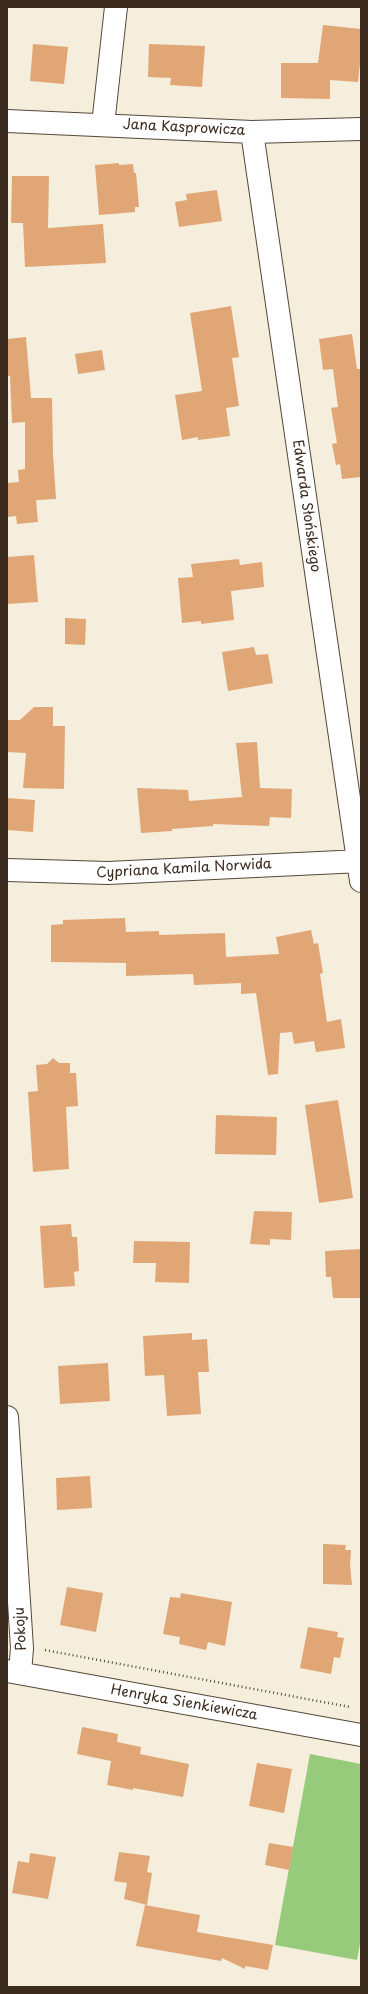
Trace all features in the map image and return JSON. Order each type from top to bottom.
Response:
[{"type":"street","points":[[103,125],[116,7]]},
{"type":"street","name":"Jana Kasprowicza","points":[[7,121],[252,132],[361,129]]},
{"type":"street","name":"Edwarda Słońskiego","points":[[252,132],[360,867]]},
{"type":"street","name":"Cypriana Kamila Norwida","points":[[7,870],[108,873],[360,867]]},
{"type":"street","name":"Pokoju","points":[[7,1417],[22,1648],[13,1672]]},
{"type":"street","name":"Henryka Sienkiewicza","points":[[13,1672],[361,1735]]},
{"type":"path","points":[[41,1650],[52,1650],[353,1708]]},
{"type":"green space","points":[[310,1754],[361,1764],[361,1938],[357,1960],[275,1945]]},
{"type":"building","points":[[323,25],[361,29],[361,54],[358,82],[330,80],[330,99],[281,98],[281,63],[318,63]]},
{"type":"building","points":[[33,44],[68,47],[64,84],[30,81]]},
{"type":"building","points":[[149,44],[205,46],[202,87],[170,85],[171,78],[148,77]]},
{"type":"building","points":[[119,163],[119,165],[133,164],[134,173],[136,173],[139,207],[135,207],[135,212],[99,215],[95,165]]},
{"type":"building","points":[[12,176],[49,176],[48,228],[103,224],[106,263],[25,267],[23,223],[11,223]]},
{"type":"building","points":[[217,190],[222,221],[179,227],[175,202],[187,200],[186,194]]},
{"type":"building","points":[[231,306],[239,357],[232,358],[239,406],[226,408],[230,436],[198,440],[198,437],[182,440],[175,395],[202,391],[190,313]]},
{"type":"building","points":[[352,334],[357,369],[361,369],[361,477],[342,479],[340,464],[336,465],[332,444],[337,443],[331,408],[338,407],[333,369],[323,370],[319,339]]},
{"type":"building","points":[[26,337],[31,398],[52,398],[56,499],[36,500],[38,522],[17,524],[16,516],[7,517],[7,483],[19,482],[18,470],[25,469],[25,422],[12,423],[10,376],[7,376],[7,339]]},
{"type":"building","points":[[102,350],[105,370],[78,374],[75,354]]},
{"type":"building","points":[[34,555],[38,602],[7,604],[7,557]]},
{"type":"building","points":[[239,559],[240,565],[262,562],[264,587],[231,591],[234,620],[201,624],[201,621],[182,623],[178,578],[193,577],[191,564]]},
{"type":"building","points":[[65,618],[86,619],[85,645],[65,644]]},
{"type":"building","points":[[254,647],[256,655],[268,654],[273,683],[228,691],[222,652]]},
{"type":"building","points":[[34,707],[53,707],[53,726],[65,726],[64,789],[23,788],[26,753],[7,752],[7,720],[20,720]]},
{"type":"building","points":[[257,742],[260,788],[292,789],[291,818],[270,817],[269,826],[213,824],[213,826],[141,833],[137,788],[188,790],[189,801],[242,797],[236,743]]},
{"type":"building","points":[[7,798],[35,800],[33,832],[7,830]]},
{"type":"building","points":[[125,918],[126,932],[159,931],[159,935],[225,933],[226,957],[279,954],[276,937],[311,930],[314,944],[318,943],[323,973],[320,974],[327,1022],[341,1019],[345,1048],[316,1052],[314,1041],[294,1044],[292,1032],[280,1033],[278,1074],[268,1075],[256,993],[241,994],[241,983],[194,985],[193,974],[126,976],[126,963],[51,962],[51,925],[63,924],[63,920]]},
{"type":"building","points":[[53,1058],[59,1063],[70,1063],[70,1073],[76,1073],[78,1106],[66,1107],[69,1169],[33,1172],[28,1092],[38,1091],[36,1065],[47,1064]]},
{"type":"building","points":[[338,1100],[353,1198],[319,1203],[305,1105]]},
{"type":"building","points":[[216,1115],[277,1117],[276,1155],[215,1154]]},
{"type":"building","points":[[254,1211],[292,1212],[291,1240],[270,1239],[270,1245],[250,1244]]},
{"type":"building","points":[[71,1224],[72,1237],[77,1237],[79,1271],[74,1272],[75,1286],[44,1288],[40,1226]]},
{"type":"building","points":[[134,1241],[190,1242],[189,1283],[155,1282],[156,1263],[133,1263]]},
{"type":"building","points":[[361,1249],[361,1298],[333,1298],[331,1277],[326,1277],[325,1251]]},
{"type":"building","points":[[192,1333],[192,1340],[207,1339],[209,1372],[198,1372],[201,1414],[167,1416],[164,1375],[145,1376],[143,1336]]},
{"type":"building","points":[[108,1363],[110,1401],[60,1404],[58,1366]]},
{"type":"building","points":[[90,1476],[92,1508],[57,1510],[56,1478]]},
{"type":"building","points":[[323,1544],[346,1545],[345,1550],[351,1550],[350,1565],[352,1585],[323,1584]]},
{"type":"building","points":[[67,1587],[103,1593],[96,1632],[60,1625]]},
{"type":"building","points":[[181,1593],[232,1602],[225,1646],[208,1642],[206,1650],[179,1644],[180,1637],[163,1634],[170,1597],[180,1598]]},
{"type":"building","points":[[308,1627],[338,1632],[337,1637],[344,1638],[340,1658],[334,1657],[331,1674],[300,1668]]},
{"type":"building","points":[[82,1727],[118,1734],[117,1742],[141,1747],[140,1754],[189,1764],[183,1797],[107,1785],[111,1761],[77,1754]]},
{"type":"building","points":[[257,1763],[292,1769],[284,1813],[249,1806]]},
{"type":"building","points":[[269,1843],[293,1847],[289,1870],[265,1865]]},
{"type":"building","points":[[119,1852],[150,1856],[147,1872],[152,1873],[147,1905],[124,1899],[127,1883],[114,1881]]},
{"type":"building","points":[[30,1853],[56,1857],[48,1899],[12,1893],[18,1861],[29,1863]]},
{"type":"building","points":[[145,1905],[200,1915],[197,1932],[273,1945],[268,1970],[245,1966],[245,1969],[222,1958],[221,1961],[136,1946]]}]
